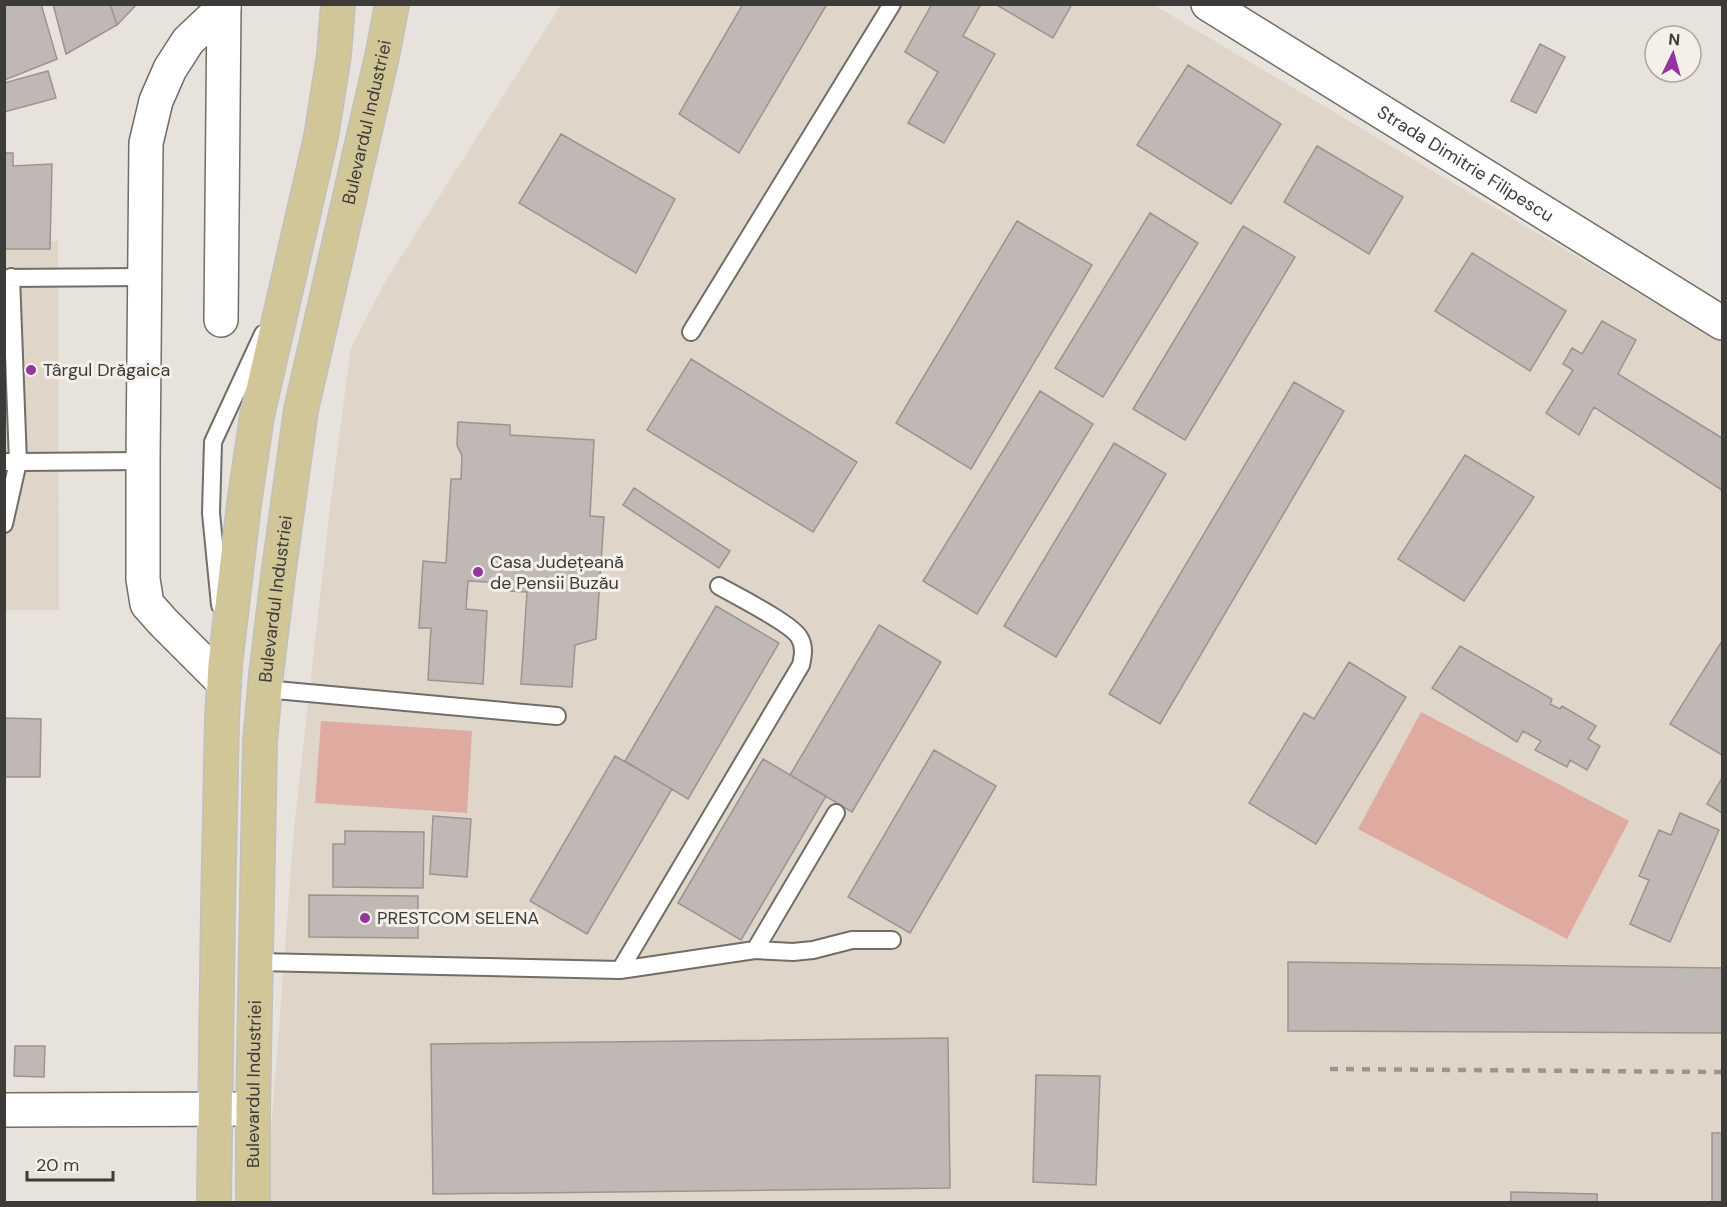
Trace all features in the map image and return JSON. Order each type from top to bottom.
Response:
[{"type":"main road","points":[[214,1203],[218,909],[225,674],[244,504],[257,416],[321,137],[334,55],[338,4]]},
{"type":"main road","name":"Bulevardul Industriei","points":[[253,1203],[260,742],[278,576],[301,410],[392,4]]},
{"type":"street","name":"Strada Dimitrie Filipescu","points":[[1208,4],[1722,323]]},
{"type":"street","points":[[224,6],[188,41],[170,69],[156,101],[146,143],[143,579],[147,604],[162,622],[225,674]]},
{"type":"street","points":[[221,320],[224,6]]},
{"type":"street","points":[[4,1110],[253,1109]]},
{"type":"lane","points":[[691,332],[892,4]]},
{"type":"lane","points":[[4,524],[11,462],[8,278],[145,277]]},
{"type":"lane","points":[[11,462],[143,461]]},
{"type":"lane","points":[[620,970],[801,665],[804,652],[799,637],[788,626],[719,586]]},
{"type":"lane","points":[[265,689],[557,716]]},
{"type":"lane","points":[[755,950],[836,813]]},
{"type":"lane","points":[[257,962],[620,970],[755,950],[803,951],[852,940],[892,940]]},
{"type":"shaded area","points":[[561,5],[1154,5],[1722,343],[1722,1202],[267,1202],[294,829],[331,499],[351,348],[385,282]]},
{"type":"shaded area","name":"Târgul Drăgaica","points":[[50,241],[58,241],[59,610],[5,610],[5,249],[50,249]]},
{"type":"shaded area","points":[[1421,712],[1629,821],[1567,939],[1358,829]]},
{"type":"shaded area","points":[[321,721],[472,731],[467,813],[315,803]]},
{"type":"building","points":[[4,4],[41,4],[57,59],[5,80]]},
{"type":"building","points":[[53,4],[110,4],[117,25],[66,54]]},
{"type":"building","points":[[110,4],[137,4],[117,25]]},
{"type":"building","points":[[743,4],[827,4],[739,153],[679,114]]},
{"type":"building","points":[[932,4],[981,4],[963,36],[995,54],[944,143],[908,123],[938,72],[905,52]]},
{"type":"building","points":[[995,4],[1072,4],[1053,38]]},
{"type":"building","points":[[1540,44],[1565,57],[1536,113],[1511,101]]},
{"type":"building","points":[[1188,65],[1281,124],[1231,204],[1137,145]]},
{"type":"building","points":[[48,71],[56,98],[4,112],[4,83]]},
{"type":"building","points":[[561,134],[675,199],[636,273],[519,203]]},
{"type":"building","points":[[1317,146],[1403,197],[1369,254],[1284,202]]},
{"type":"building","points":[[4,153],[13,153],[13,166],[52,164],[50,249],[4,249]]},
{"type":"building","points":[[1150,213],[1198,243],[1103,397],[1055,368]]},
{"type":"building","points":[[1017,221],[1092,265],[971,469],[896,423]]},
{"type":"building","points":[[1243,226],[1295,257],[1185,440],[1133,409]]},
{"type":"building","points":[[1472,253],[1566,311],[1530,371],[1435,311]]},
{"type":"building","points":[[1602,321],[1636,340],[1618,374],[1722,438],[1722,490],[1594,407],[1579,435],[1546,413],[1573,370],[1563,364],[1572,348],[1582,354]]},
{"type":"building","points":[[691,359],[857,462],[813,532],[647,430]]},
{"type":"building","points":[[1294,382],[1344,411],[1160,724],[1109,694]]},
{"type":"building","points":[[1040,391],[1093,424],[977,614],[923,581]]},
{"type":"building","points":[[458,422],[510,425],[510,435],[594,440],[590,516],[604,517],[596,639],[575,645],[572,687],[521,684],[527,592],[509,591],[508,583],[468,581],[466,609],[487,611],[483,684],[428,680],[431,628],[419,628],[423,561],[446,563],[451,479],[461,479],[462,456],[457,445]]},
{"type":"building","points":[[1114,443],[1166,474],[1056,657],[1004,626]]},
{"type":"building","points":[[1465,455],[1534,497],[1464,601],[1398,559]]},
{"type":"building","points":[[634,488],[730,551],[719,568],[623,505]]},
{"type":"building","points":[[716,606],[779,643],[688,799],[625,761]]},
{"type":"building","points":[[879,625],[941,662],[852,812],[790,775]]},
{"type":"building","points":[[1722,641],[1722,755],[1670,724]]},
{"type":"building","points":[[1460,646],[1552,699],[1550,704],[1560,709],[1562,706],[1596,726],[1588,739],[1600,746],[1587,770],[1570,760],[1567,767],[1535,750],[1541,741],[1523,731],[1517,742],[1432,688]]},
{"type":"building","points":[[1349,662],[1406,697],[1316,844],[1249,803],[1304,713],[1314,719]]},
{"type":"building","points":[[4,718],[41,719],[40,777],[4,777]]},
{"type":"building","points":[[934,750],[996,786],[910,933],[848,897]]},
{"type":"building","points":[[615,756],[672,789],[587,934],[530,901]]},
{"type":"building","points":[[763,759],[826,796],[741,940],[678,903]]},
{"type":"building","points":[[1722,778],[1722,813],[1707,804]]},
{"type":"building","points":[[1680,813],[1719,830],[1670,942],[1630,924],[1649,880],[1639,876],[1659,830],[1671,835]]},
{"type":"building","points":[[433,816],[471,819],[467,877],[430,874]]},
{"type":"building","points":[[345,831],[424,832],[423,888],[333,887],[333,844],[345,844]]},
{"type":"building","points":[[309,895],[418,896],[418,938],[309,937]]},
{"type":"building","points":[[1288,962],[1722,968],[1722,1033],[1288,1031]]},
{"type":"building","points":[[948,1038],[950,1188],[433,1194],[431,1044]]},
{"type":"building","points":[[15,1046],[45,1046],[44,1077],[14,1076]]},
{"type":"building","points":[[1036,1075],[1100,1076],[1096,1185],[1033,1182]]},
{"type":"building","points":[[1712,1133],[1722,1133],[1722,1202],[1712,1202]]},
{"type":"building","points":[[1511,1192],[1597,1194],[1597,1202],[1511,1202]]},
{"type":"railway","points":[[1330,1069],[1722,1072]]},
{"type":"place","name":"Târgul Drăgaica","points":[[31,370]]},
{"type":"place","name":"Casa Județeană de Pensii Buzău","points":[[478,572]]},
{"type":"place","name":"PRESTCOM SELENA","points":[[365,918]]}]
